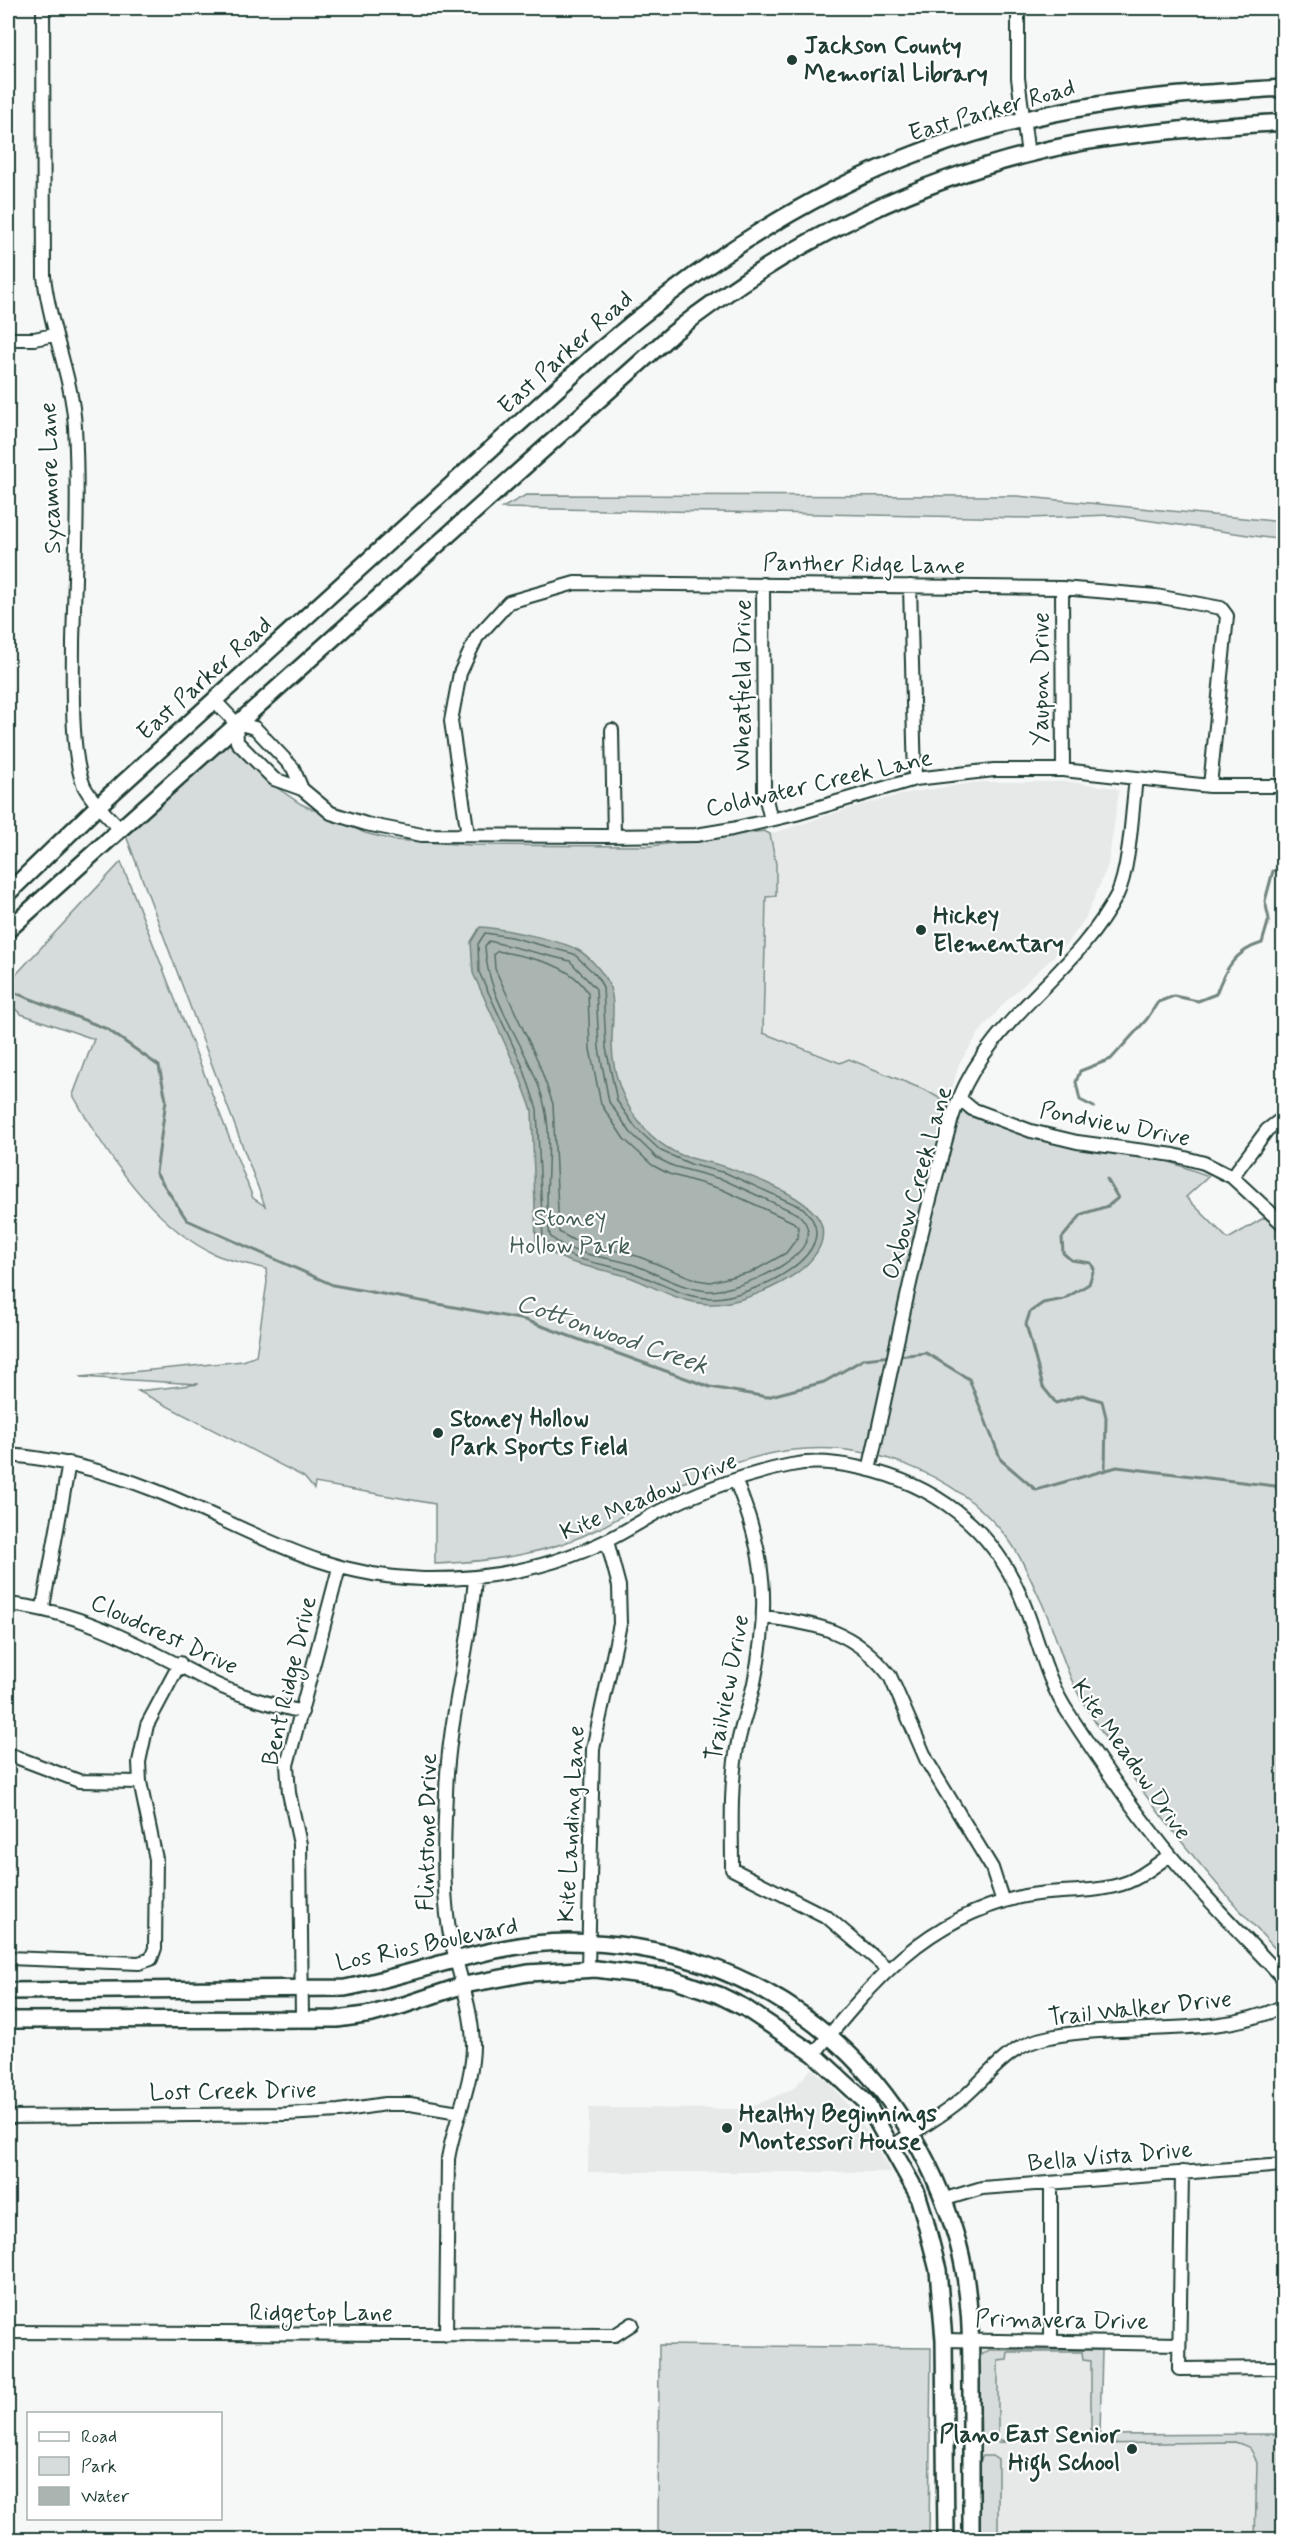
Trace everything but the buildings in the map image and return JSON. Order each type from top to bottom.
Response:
[{"type":"main road","name":"East Parker Road","points":[[8,894],[99,805],[626,327],[735,245],[817,198],[864,175],[942,144],[1022,121],[1123,102],[1284,88]]},
{"type":"main road","points":[[8,930],[672,334],[781,257],[823,234],[910,194],[1028,155],[1144,134],[1284,122]]},
{"type":"main road","name":"Los Rios Boulevard","points":[[8,1992],[345,1988],[378,1982],[525,1945],[587,1943],[649,1950],[690,1959],[735,1976],[792,2006],[831,2034],[879,2084],[911,2134],[942,2199],[958,2244],[971,2340],[971,2540]]},
{"type":"main road","name":"Los Rios Boulevard","points":[[8,2020],[337,2019],[372,2014],[464,1984],[528,1972],[588,1969],[673,1979],[718,1995],[745,2008],[814,2054],[866,2102],[916,2193],[938,2270],[944,2340],[946,2540]]},
{"type":"street","name":"Sycamore Lane","points":[[43,8],[42,256],[47,302],[72,400],[75,427],[77,512],[73,688],[76,741],[83,783],[119,828]]},
{"type":"street","points":[[1018,8],[1018,78],[1028,155]]},
{"type":"street","points":[[8,339],[34,339],[54,334]]},
{"type":"street","name":"Panther Ridge Lane","points":[[468,835],[451,721],[460,673],[477,637],[509,603],[575,583],[1062,588],[1156,596],[1221,608],[1227,616],[1210,786]]},
{"type":"street","name":"Wheatfield Drive","points":[[763,584],[764,791],[771,820]]},
{"type":"street","points":[[910,586],[915,779]]},
{"type":"street","name":"Yaupon Drive","points":[[1062,588],[1063,770]]},
{"type":"street","name":"Coldwater Creek Lane","points":[[214,700],[236,723],[255,728],[293,768],[302,789]]},
{"type":"street","name":"Coldwater Creek Lane","points":[[236,723],[237,742],[273,779],[302,789],[331,813],[366,824],[422,835],[696,835],[771,820],[915,779],[994,770],[1063,770],[1210,786],[1284,786]]},
{"type":"street","points":[[612,730],[614,836]]},
{"type":"street","name":"Oxbow Creek Lane","points":[[869,1470],[922,1227],[959,1098],[986,1052],[1022,1010],[1084,946],[1118,893],[1127,850],[1136,778]]},
{"type":"street","name":"Pondview Drive","points":[[959,1098],[972,1109],[1031,1131],[1077,1142],[1174,1155],[1204,1163],[1232,1177],[1284,1225]]},
{"type":"street","points":[[1232,1177],[1267,1130],[1284,1117]]},
{"type":"street","name":"Kite Meadow Drive","points":[[8,1455],[69,1463],[154,1490],[265,1542],[339,1568],[419,1579],[475,1578],[540,1565],[607,1541],[669,1507],[762,1472],[800,1463],[837,1463],[894,1476],[932,1494],[965,1517],[989,1542],[1021,1597],[1052,1682],[1066,1711],[1170,1855],[1284,1979]]},
{"type":"street","points":[[43,1607],[69,1463]]},
{"type":"street","name":"Trailview Drive","points":[[736,1482],[759,1551],[764,1617],[753,1687],[736,1755],[732,1782],[732,1869],[827,1917],[888,1969]]},
{"type":"street","name":"Kite Landing Lane","points":[[588,1969],[593,1749],[620,1624],[620,1586],[607,1541]]},
{"type":"street","name":"Bent Ridge Drive","points":[[302,2018],[300,1844],[289,1793],[287,1765],[339,1568]]},
{"type":"street","name":"Flintstone Drive","points":[[446,2335],[448,2159],[459,2112],[470,2080],[473,2047],[471,2017],[464,1984],[455,1961],[446,1905],[446,1793],[453,1711],[472,1616],[475,1578]]},
{"type":"street","name":"Cloudcrest Drive","points":[[8,1604],[43,1607],[103,1628],[180,1663],[212,1682],[257,1700],[302,1712]]},
{"type":"street","points":[[764,1617],[813,1623],[842,1634],[882,1665],[890,1676],[927,1761],[992,1868],[1003,1902]]},
{"type":"street","points":[[8,1958],[139,1963],[151,1959],[155,1948],[156,1860],[140,1782],[140,1762],[147,1725],[180,1663]]},
{"type":"street","points":[[8,1754],[79,1781],[140,1782]]},
{"type":"street","points":[[814,2054],[888,1969],[903,1955],[941,1929],[977,1910],[1003,1902],[1047,1892],[1115,1886],[1139,1876],[1170,1855]]},
{"type":"street","name":"Trail Walker Drive","points":[[891,2147],[962,2099],[1005,2055],[1033,2042],[1074,2034],[1253,2019],[1284,2006]]},
{"type":"street","name":"Lost Creek Drive","points":[[8,2117],[286,2114],[385,2104],[411,2104],[459,2112]]},
{"type":"street","name":"Bella Vista Drive","points":[[942,2199],[982,2188],[1284,2165]]},
{"type":"street","points":[[1182,2172],[1179,2369],[1284,2368]]},
{"type":"street","points":[[1051,2183],[1051,2342]]},
{"type":"street","name":"Ridgetop Lane","points":[[8,2332],[615,2335],[632,2324]]},
{"type":"street","name":"Primavera Drive","points":[[944,2340],[1179,2344]]},
{"type":"shaded area","name":"Hickey Elementary","points":[[980,782],[1071,782],[1116,788],[1119,791],[1108,865],[1086,917],[1068,943],[1006,1001],[979,1033],[959,1064],[948,1102],[849,1059],[840,1063],[763,1033],[766,896],[776,896],[776,864],[770,834],[854,807],[912,792]]},
{"type":"shaded area","name":"Healthy Beginnings Montessori House","points":[[811,2069],[828,2081],[859,2118],[891,2172],[588,2172],[589,2108],[747,2109],[794,2088]]},
{"type":"shaded area","name":"Plano East Senior High School","points":[[981,2349],[1102,2350],[1100,2435],[1283,2434],[1283,2539],[980,2540]]},
{"type":"green space","points":[[526,495],[1017,496],[1283,522],[1283,540],[1111,515],[1029,518],[502,508]]},
{"type":"green space","name":"Stoney Hollow Park","points":[[227,741],[273,785],[301,804],[365,833],[393,840],[471,845],[650,846],[764,831],[770,834],[776,864],[776,896],[766,897],[763,1033],[840,1063],[849,1059],[927,1091],[970,1116],[1021,1135],[1067,1146],[1164,1160],[1209,1176],[1186,1197],[1228,1239],[1267,1216],[1283,1233],[1283,1957],[1202,1867],[1152,1804],[1105,1738],[1077,1691],[1046,1612],[1024,1566],[1005,1535],[985,1513],[962,1494],[936,1478],[881,1457],[852,1451],[822,1449],[777,1452],[742,1461],[689,1480],[659,1494],[600,1528],[560,1545],[519,1555],[435,1564],[435,1504],[315,1483],[314,1489],[304,1477],[138,1391],[199,1384],[80,1377],[243,1361],[256,1356],[267,1282],[266,1269],[214,1254],[171,1225],[151,1206],[115,1163],[73,1095],[94,1039],[21,1014],[8,1003],[8,983],[121,862],[253,1198],[265,1206],[125,833]]},
{"type":"green space","points":[[659,2345],[931,2348],[929,2539],[658,2539]]},
{"type":"green space","points":[[989,2350],[1102,2350],[1100,2435],[1283,2434],[1283,2539],[1255,2539],[1257,2463],[1248,2447],[1235,2442],[1091,2444],[1091,2361],[1083,2360],[1082,2352],[1008,2352],[1007,2360],[998,2361],[998,2439],[1007,2442],[981,2443],[979,2357]]},
{"type":"green space","points":[[983,2456],[992,2456],[998,2460],[998,2539],[979,2539],[979,2463]]},
{"type":"water","points":[[480,927],[558,942],[578,950],[591,960],[611,990],[614,1063],[623,1096],[631,1111],[652,1136],[666,1147],[681,1155],[723,1166],[754,1178],[783,1191],[809,1207],[822,1227],[821,1243],[813,1258],[781,1283],[762,1292],[742,1299],[709,1304],[679,1298],[632,1278],[570,1261],[547,1250],[536,1241],[532,1110],[517,1070],[473,973],[471,942]]},
{"type":"waterway","points":[[1094,1107],[1080,1100],[1076,1082],[1080,1071],[1111,1059],[1147,1019],[1158,1002],[1174,996],[1198,1001],[1216,994],[1232,962],[1245,951],[1262,943],[1269,919],[1265,901],[1273,871],[1284,866]]},
{"type":"waterway","name":"Cottonwood Creek","points":[[8,990],[107,1029],[159,1066],[166,1100],[156,1173],[187,1220],[333,1285],[525,1320],[710,1387],[767,1397],[824,1382],[864,1359],[892,1356]]},
{"type":"waterway","points":[[1105,1470],[1106,1417],[1102,1401],[1082,1395],[1056,1403],[1043,1387],[1026,1324],[1030,1312],[1043,1303],[1064,1299],[1089,1284],[1094,1269],[1091,1263],[1071,1260],[1063,1253],[1062,1238],[1082,1214],[1108,1206],[1118,1198],[1107,1179]]},
{"type":"waterway","name":"Cottonwood Creek","points":[[898,1356],[926,1353],[969,1379],[1001,1460],[1036,1490],[1117,1467],[1275,1486],[1284,1499]]},
{"type":"place","name":"Jackson County Memorial Library","points":[[792,60]]},
{"type":"place","name":"Hickey Elementary","points":[[921,930]]},
{"type":"place","name":"Stoney Hollow Park Sports Field","points":[[438,1433]]},
{"type":"place","name":"Healthy Beginnings Montessori House","points":[[727,2128]]},
{"type":"place","name":"Plano East Senior High School","points":[[1132,2449]]}]
